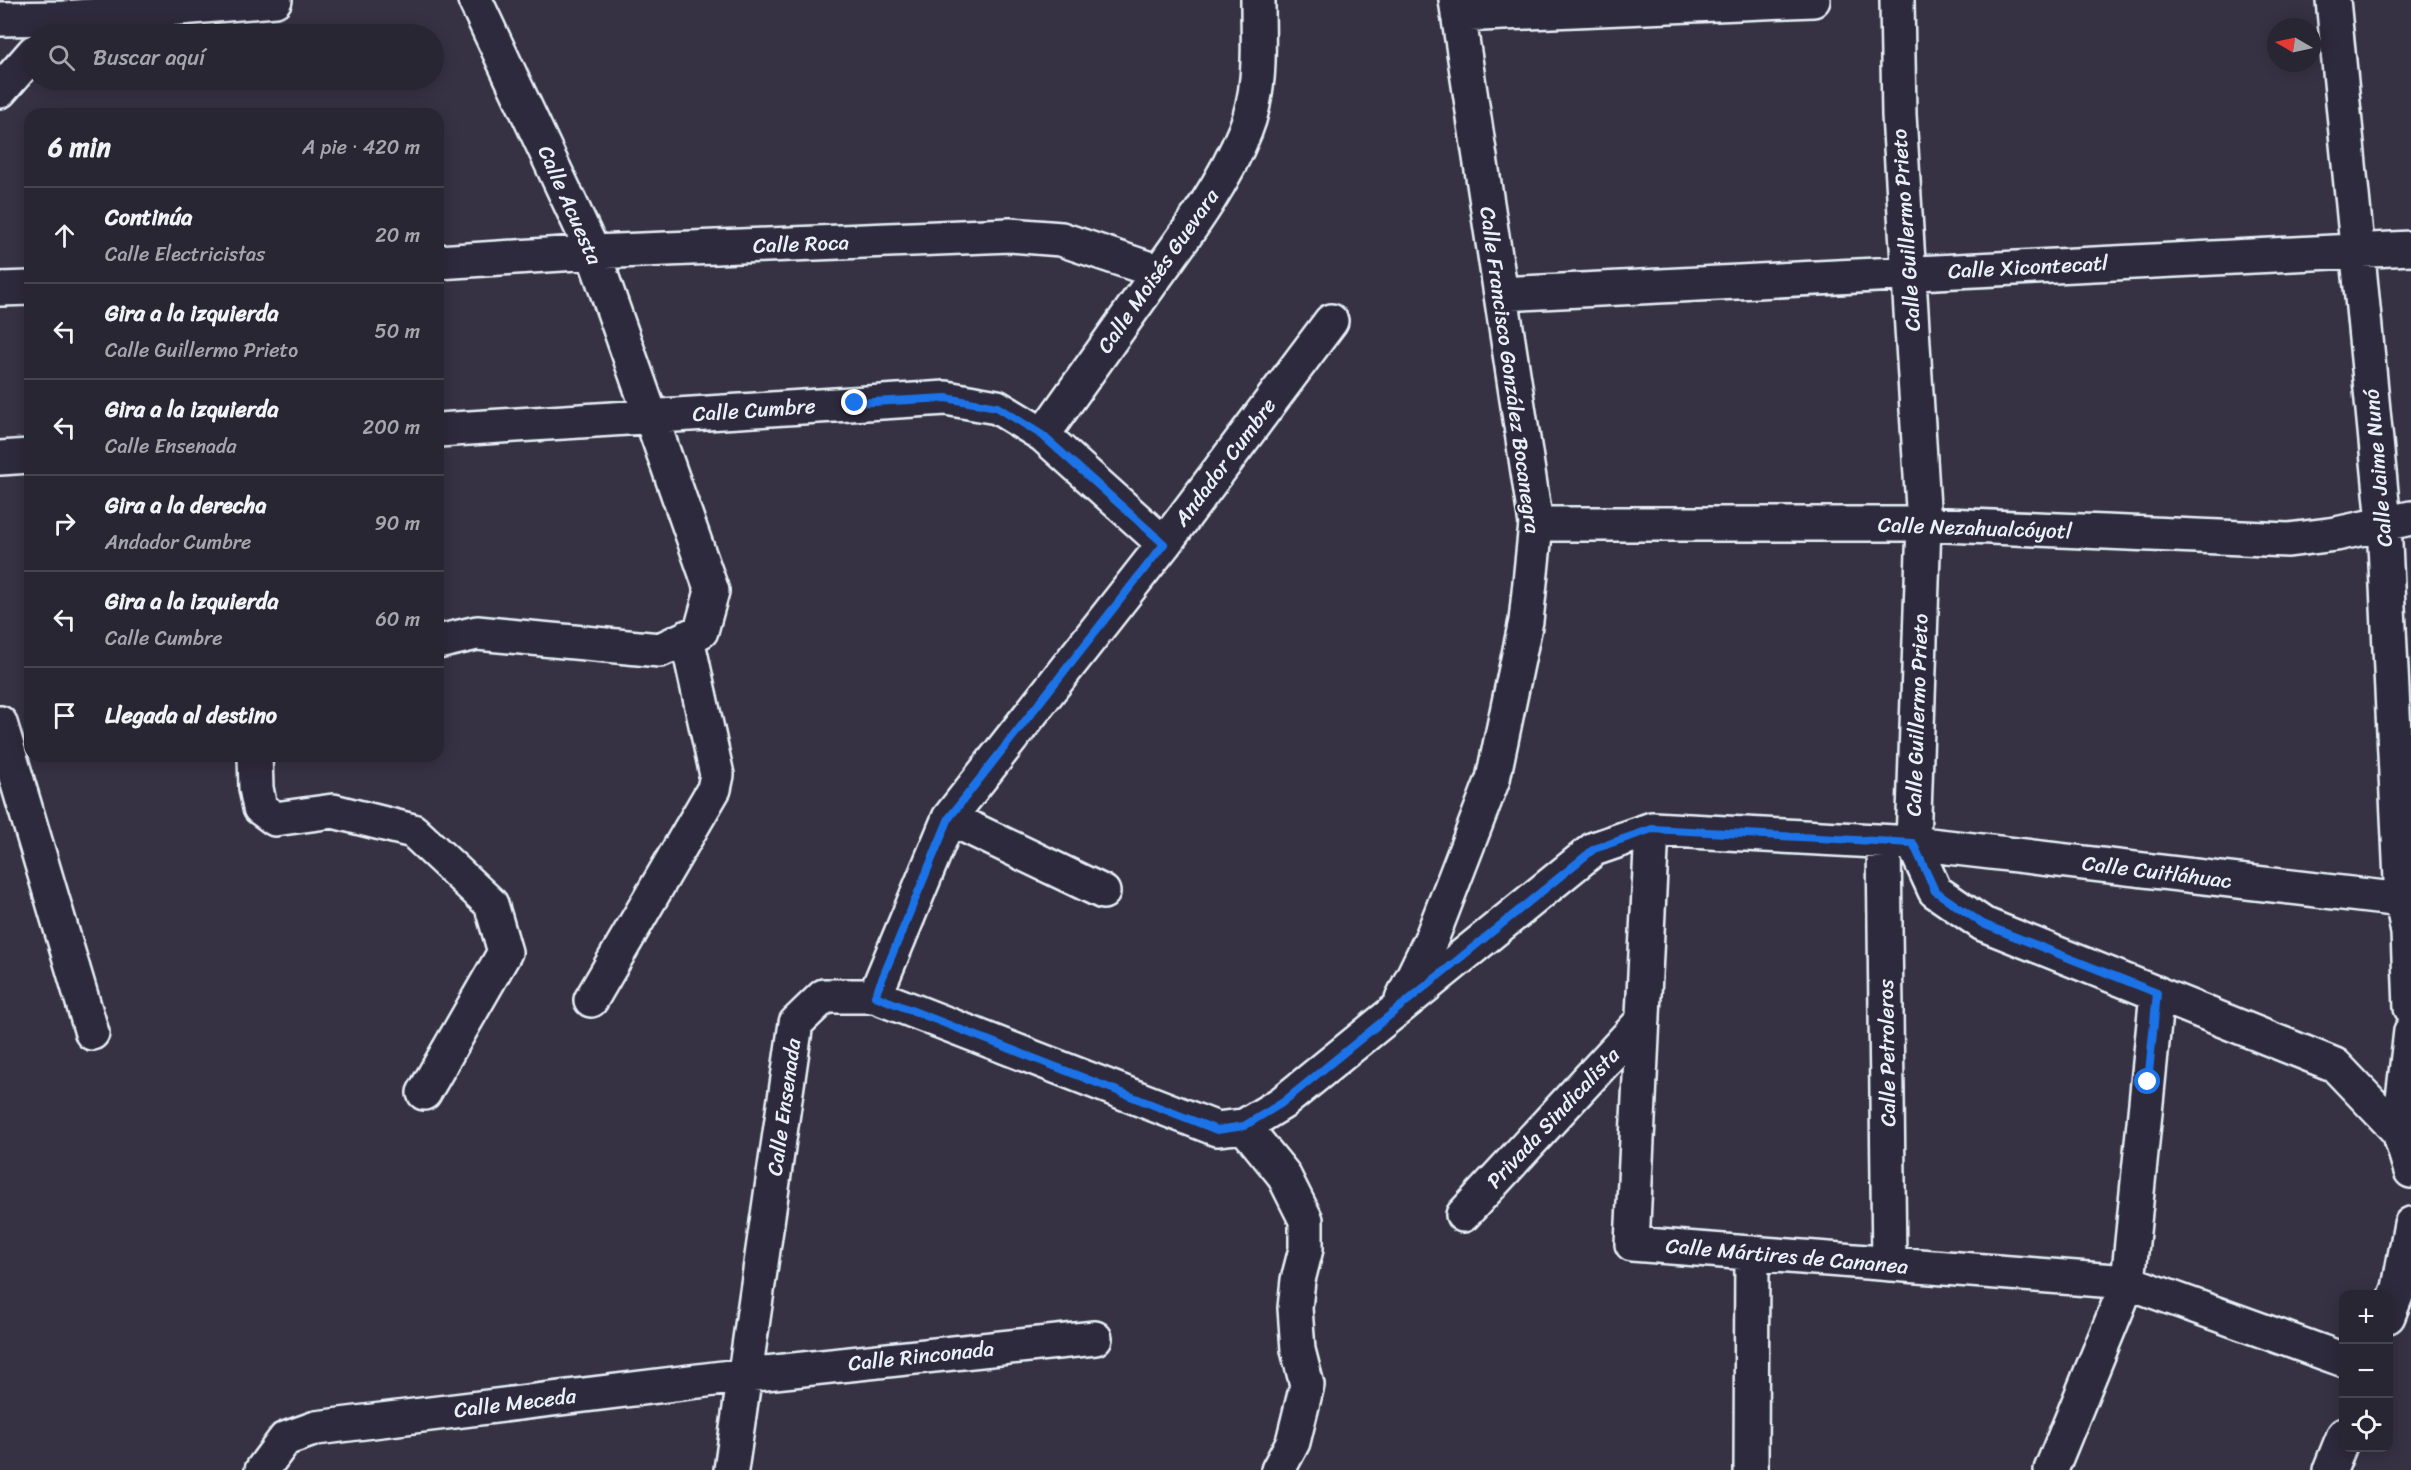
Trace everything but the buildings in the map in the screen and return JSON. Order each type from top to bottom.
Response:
[{"type":"street","points":[[75,24],[275,0]]},
{"type":"street","name":"Calle Acuesta","points":[[475,0],[593,252],[712,591],[701,632],[687,638]]},
{"type":"street","name":"Calle Moisés Guevara","points":[[1042,435],[1160,272],[1217,187],[1245,130],[1254,97],[1259,66],[1258,0]]},
{"type":"street","points":[[1457,8],[1813,0]]},
{"type":"street","name":"Calle Guillermo Prieto","points":[[1897,0],[1899,115],[1924,524],[1899,843],[1935,891],[1983,924],[2335,1065],[2399,1132],[2411,1171]]},
{"type":"street","name":"Calle Jaime Nunó","points":[[2333,0],[2356,250],[2398,520],[2402,900],[2408,933],[2411,1008]]},
{"type":"street","name":"Calle Francisco González Bocanegra","points":[[1398,1006],[1432,937],[1493,779],[1526,621],[1536,524],[1457,8]]},
{"type":"street","points":[[0,19],[41,24]]},
{"type":"street","points":[[0,91],[24,63]]},
{"type":"street","name":"Calle Roca","points":[[444,262],[593,252],[1010,235],[1061,239],[1160,272]]},
{"type":"street","name":"Calle Xicontecatl","points":[[1501,294],[2411,248]]},
{"type":"street","points":[[0,289],[24,288]]},
{"type":"street","name":"Andador Cumbre","points":[[875,996],[949,818],[1164,544],[1331,321]]},
{"type":"street","name":"Calle Cumbre","points":[[444,430],[946,398],[997,407],[1042,435],[1164,544]]},
{"type":"street","points":[[0,458],[24,456]]},
{"type":"street","name":"Calle Nezahualcóyotl","points":[[1536,524],[1924,524],[2288,540],[2336,534],[2398,520]]},
{"type":"street","points":[[444,641],[477,633],[660,650],[687,638],[717,775],[714,789],[591,1000]]},
{"type":"street","points":[[0,723],[92,1033]]},
{"type":"street","points":[[255,762],[256,788],[260,808],[275,819],[333,811],[413,831],[491,904],[505,952],[424,1093]]},
{"type":"street","points":[[949,818],[1103,892]]},
{"type":"street","name":"Calle Ensenada","points":[[731,1470],[747,1375],[796,1023],[824,996],[875,996],[1217,1130],[1244,1126],[1282,1103],[1398,1006],[1594,849],[1652,829],[1899,843]]},
{"type":"street","name":"Calle Mártires de Cananea","points":[[1652,829],[1632,1244],[2128,1282],[2339,1359]]},
{"type":"street","name":"Calle Cuitláhuac","points":[[1899,843],[2402,900]]},
{"type":"street","name":"Calle Petroleros","points":[[1889,1264],[1899,843]]},
{"type":"street","points":[[2051,1470],[2128,1282],[2157,993]]},
{"type":"street","name":"Privada Sindicalista","points":[[1463,1215],[1643,1020]]},
{"type":"street","points":[[2399,1132],[2411,1031]]},
{"type":"street","points":[[1244,1126],[1283,1174],[1306,1220],[1306,1249],[1298,1280],[1295,1308],[1298,1350],[1307,1385],[1293,1442],[1278,1470]]},
{"type":"street","points":[[2393,1303],[2399,1288],[2411,1224]]},
{"type":"street","points":[[1751,1470],[1752,1253]]},
{"type":"street","name":"Calle Rinconada","points":[[747,1375],[1095,1338]]},
{"type":"street","name":"Calle Meceda","points":[[262,1470],[285,1439],[316,1428],[747,1375]]},
{"type":"street","points":[[2330,1470],[2339,1446]]},
{"type":"route","points":[[855,403],[946,398],[997,407],[1042,435],[1164,544],[949,818],[875,996],[1217,1130],[1244,1126],[1282,1103],[1398,1006],[1594,849],[1652,829],[1913,843],[1935,891],[1983,924],[2157,993],[2148,1082]]}]
